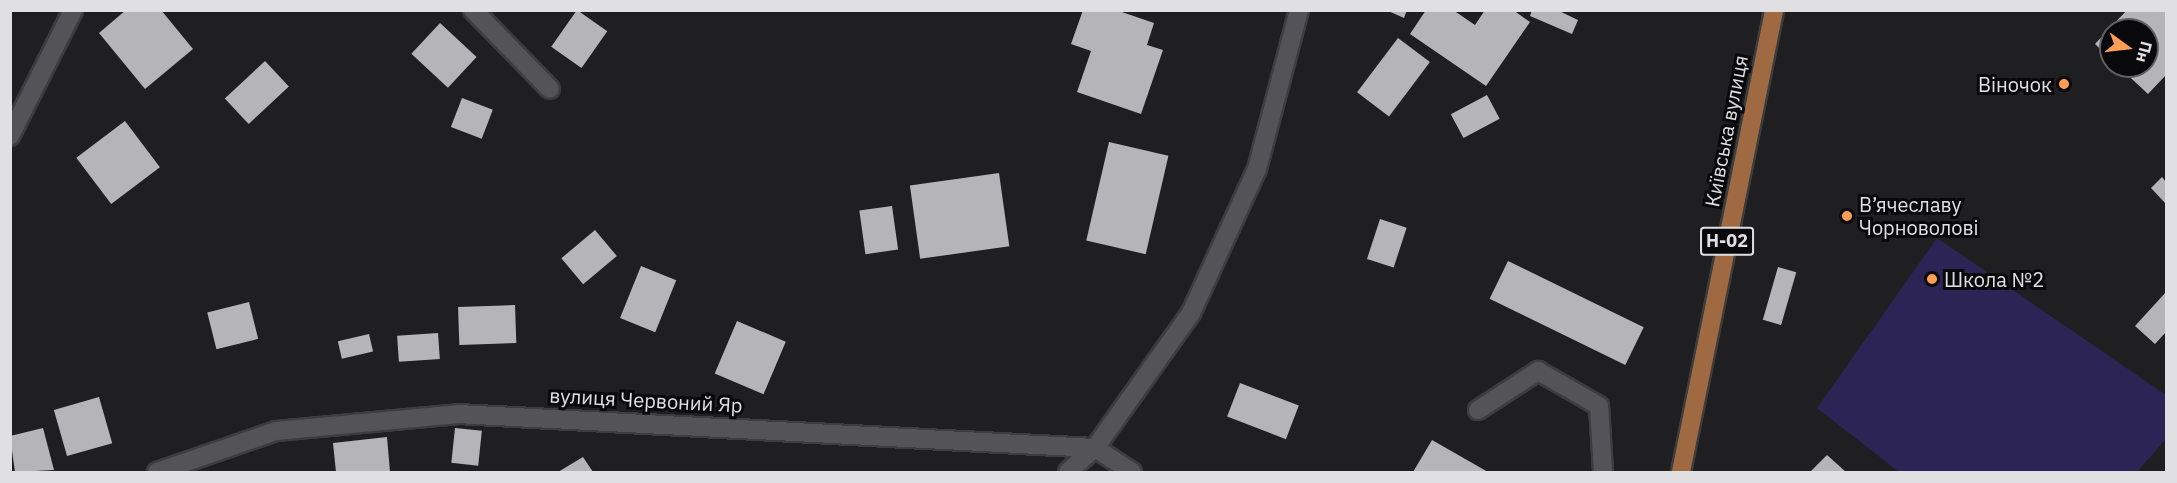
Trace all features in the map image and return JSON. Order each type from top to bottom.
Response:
[{"type":"main road","name":"Київська вулиця","points":[[1682,472],[1773,10]]},
{"type":"street","points":[[10,136],[73,10]]},
{"type":"street","points":[[472,10],[550,89]]},
{"type":"street","points":[[1068,472],[1095,448],[1191,313],[1257,169],[1299,10]]},
{"type":"street","points":[[1478,410],[1538,371],[1599,406],[1603,472]]},
{"type":"street","name":"вулиця Червоний Яр","points":[[157,472],[276,431],[458,414],[1095,448],[1132,472]]},
{"type":"shaded area","name":"Школа №2","points":[[1937,238],[2166,395],[2166,439],[2137,472],[1899,472],[1817,408]]},
{"type":"building","points":[[126,10],[161,10],[193,49],[145,89],[99,33]]},
{"type":"building","points":[[577,10],[607,31],[581,68],[551,47]]},
{"type":"building","points":[[1083,10],[1116,10],[1154,23],[1147,45],[1163,50],[1141,114],[1077,92],[1091,51],[1071,44]]},
{"type":"building","points":[[1386,10],[1407,10],[1404,18]]},
{"type":"building","points":[[1426,10],[1453,10],[1475,25],[1485,10],[1513,10],[1530,22],[1486,86],[1410,34]]},
{"type":"building","points":[[1532,10],[1557,10],[1578,20],[1572,34],[1530,16]]},
{"type":"building","points":[[2127,10],[2166,10],[2166,75],[2148,94],[2131,78],[2159,78],[2159,18],[2119,18]]},
{"type":"building","points":[[440,23],[477,57],[448,88],[411,54]]},
{"type":"building","points":[[1398,38],[1430,62],[1389,116],[1357,92]]},
{"type":"building","points":[[265,61],[289,87],[249,124],[225,99]]},
{"type":"building","points":[[1487,95],[1500,119],[1463,138],[1451,114]]},
{"type":"building","points":[[462,98],[493,110],[482,139],[451,127]]},
{"type":"building","points":[[125,121],[160,167],[111,204],[76,158]]},
{"type":"building","points":[[1109,142],[1168,156],[1146,254],[1086,240]]},
{"type":"building","points":[[999,173],[1009,246],[920,259],[910,186]]},
{"type":"building","points":[[2162,177],[2166,182],[2166,204],[2151,188]]},
{"type":"building","points":[[892,206],[898,250],[865,254],[859,211]]},
{"type":"building","points":[[1380,219],[1407,228],[1394,268],[1367,259]]},
{"type":"building","points":[[595,230],[617,256],[583,284],[561,258]]},
{"type":"building","points":[[1508,261],[1644,327],[1625,365],[1490,299]]},
{"type":"building","points":[[641,266],[676,280],[655,332],[620,318]]},
{"type":"building","points":[[1778,267],[1796,272],[1781,325],[1763,320]]},
{"type":"building","points":[[2166,292],[2166,332],[2155,344],[2135,326]]},
{"type":"building","points":[[249,302],[258,339],[216,349],[207,312]]},
{"type":"building","points":[[515,305],[516,343],[459,345],[458,307]]},
{"type":"building","points":[[737,321],[786,342],[764,394],[715,373]]},
{"type":"building","points":[[438,333],[440,359],[399,362],[397,336]]},
{"type":"building","points":[[369,334],[373,352],[342,359],[338,341]]},
{"type":"building","points":[[1240,383],[1299,406],[1286,439],[1227,417]]},
{"type":"building","points":[[99,397],[112,443],[67,456],[54,410]]},
{"type":"building","points":[[43,428],[54,470],[15,472],[10,436]]},
{"type":"building","points":[[455,428],[482,431],[478,466],[451,463]]},
{"type":"building","points":[[387,437],[390,472],[336,472],[333,443]]},
{"type":"building","points":[[1432,440],[1488,472],[1413,472]]},
{"type":"building","points":[[1827,455],[1846,472],[1810,472]]},
{"type":"building","points":[[583,457],[593,472],[558,472]]},
{"type":"place","name":"Віночок","points":[[2064,84]]},
{"type":"place","name":"В’ячеславу Чорноволові","points":[[1847,216]]},
{"type":"place","name":"Школа №2","points":[[1932,279]]}]
